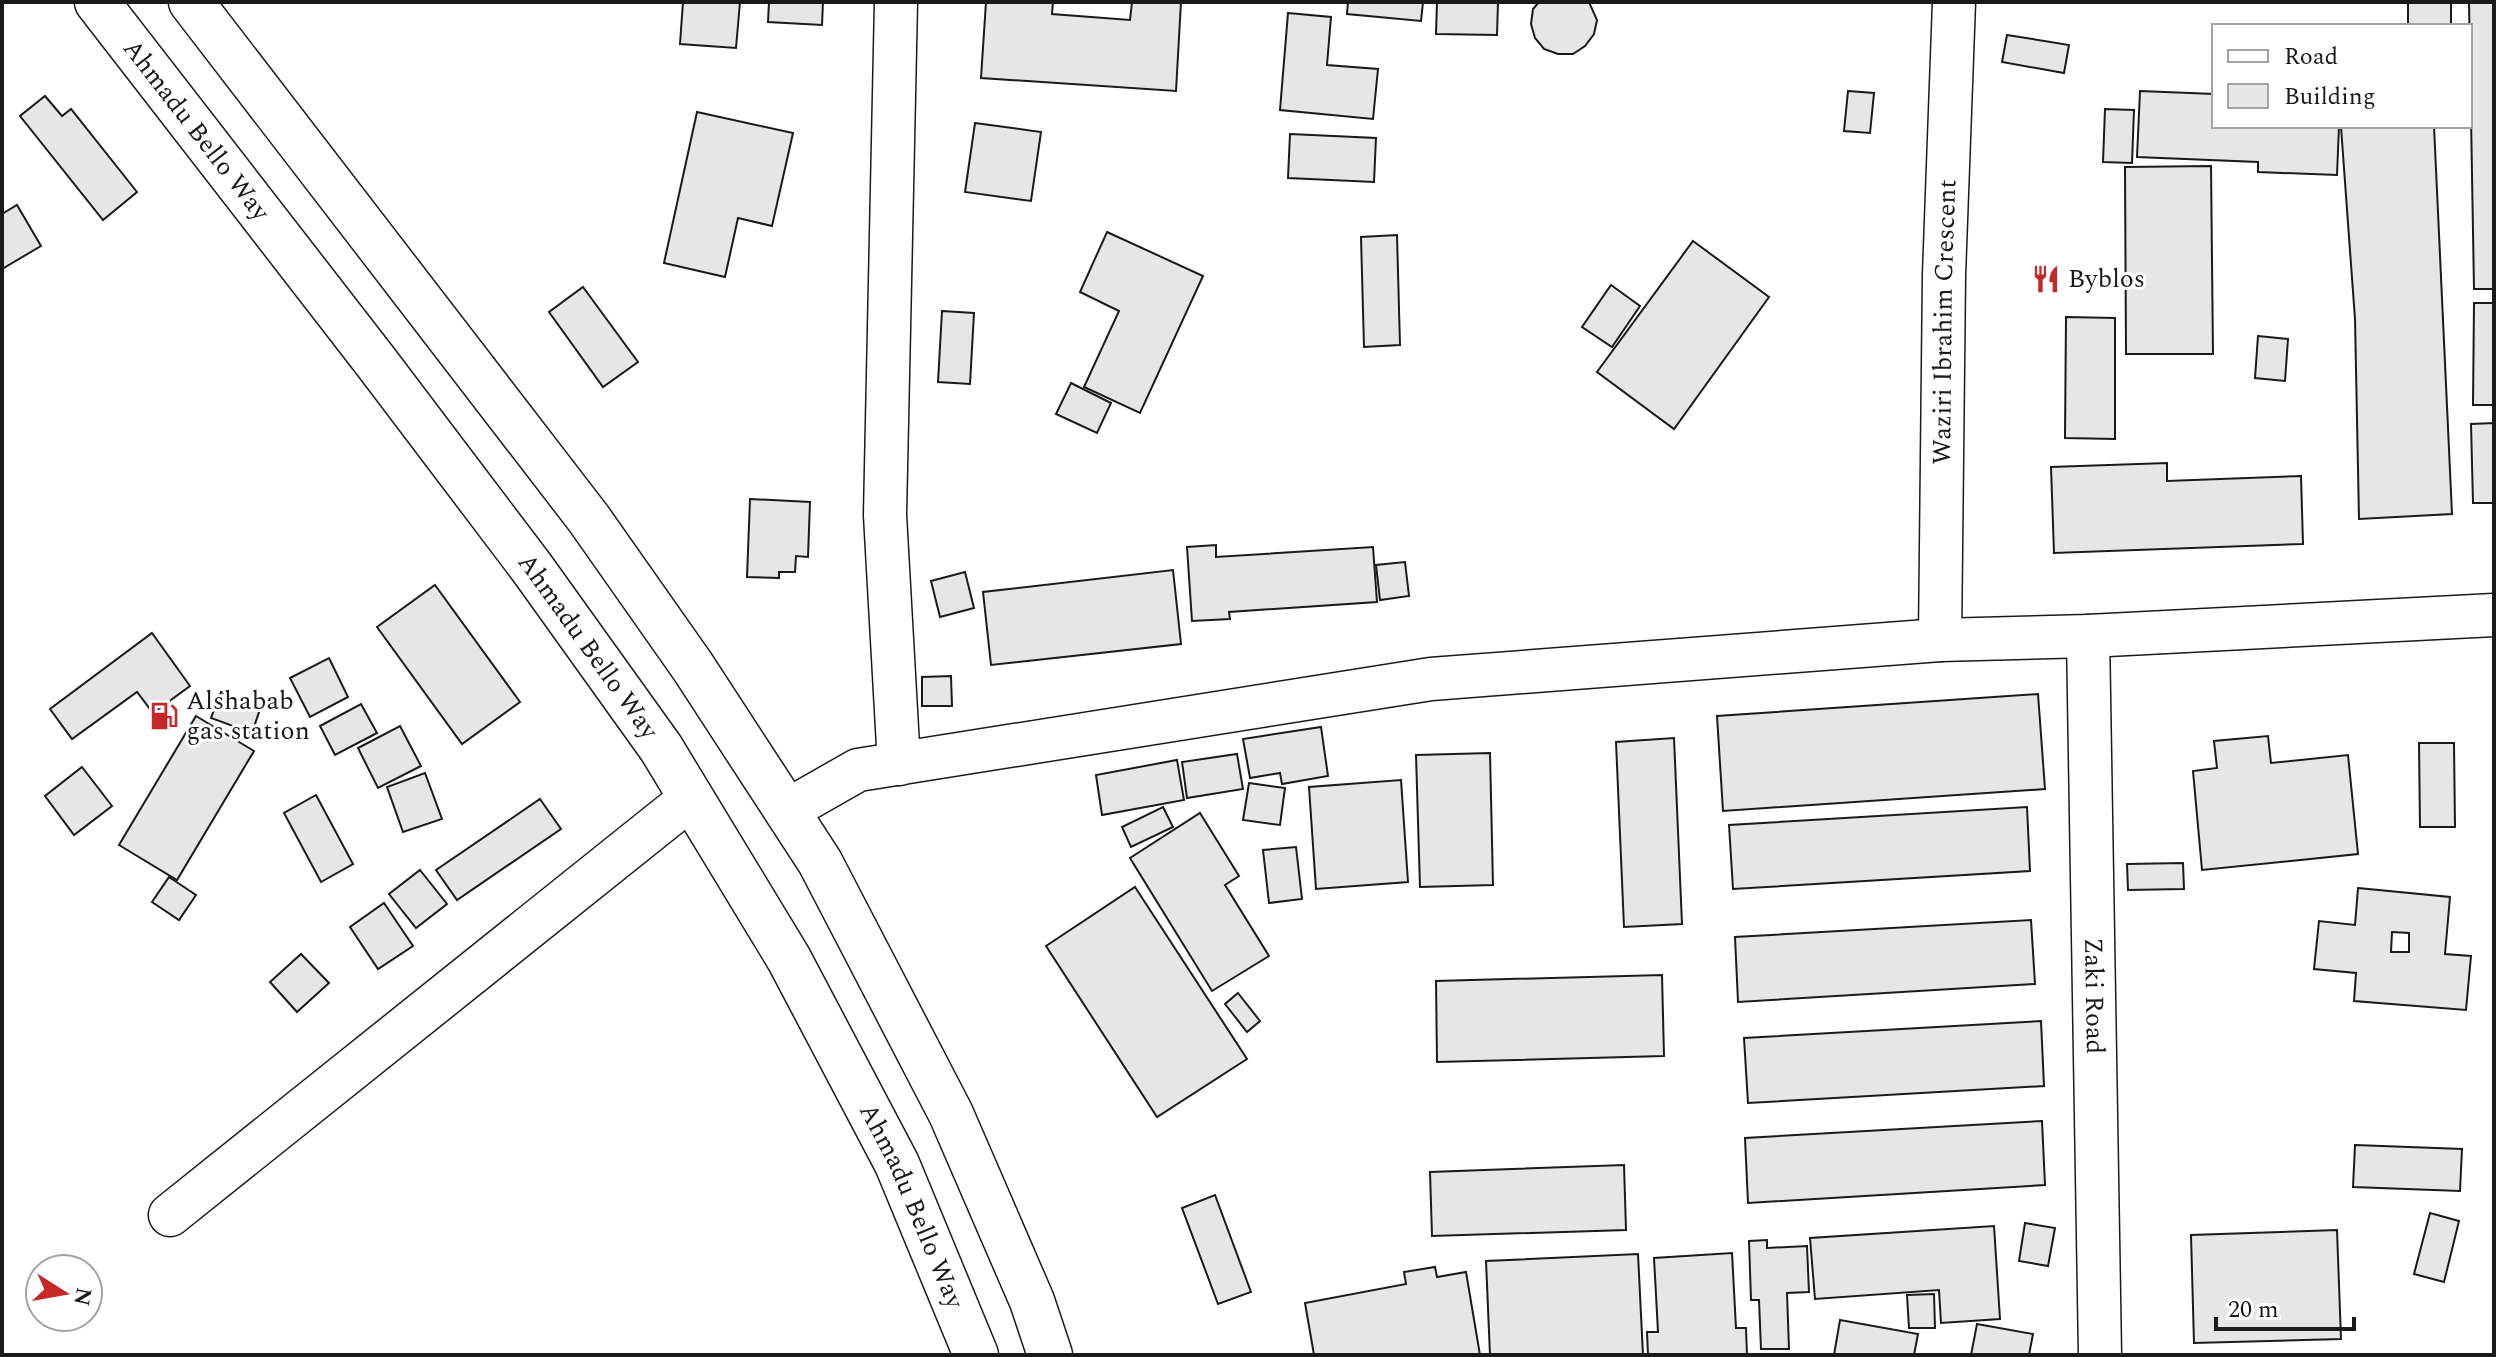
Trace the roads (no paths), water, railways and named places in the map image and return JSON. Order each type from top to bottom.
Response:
[{"type":"main road","name":"Ahmadu Bello Way","points":[[97,2],[532,568],[661,748],[789,959],[897,1164],[976,1355]]},
{"type":"main road","points":[[191,2],[589,519],[693,667],[820,862],[951,1114],[1032,1301],[1050,1355]]},
{"type":"street","points":[[896,2],[885,515],[899,764]]},
{"type":"street","name":"Waziri Ibrahim Crescent","points":[[1940,640],[1944,275],[1954,2]]},
{"type":"street","points":[[786,811],[858,770],[1431,679],[1940,640],[2088,636],[2494,615]]},
{"type":"street","name":"Zaki Road","points":[[2088,636],[2100,1355]]},
{"type":"street","points":[[170,1215],[691,798]]},
{"type":"place","name":"Byblos","points":[[2046,279]]},
{"type":"place","name":"Alshabab gas station","points":[[164,716]]}]
